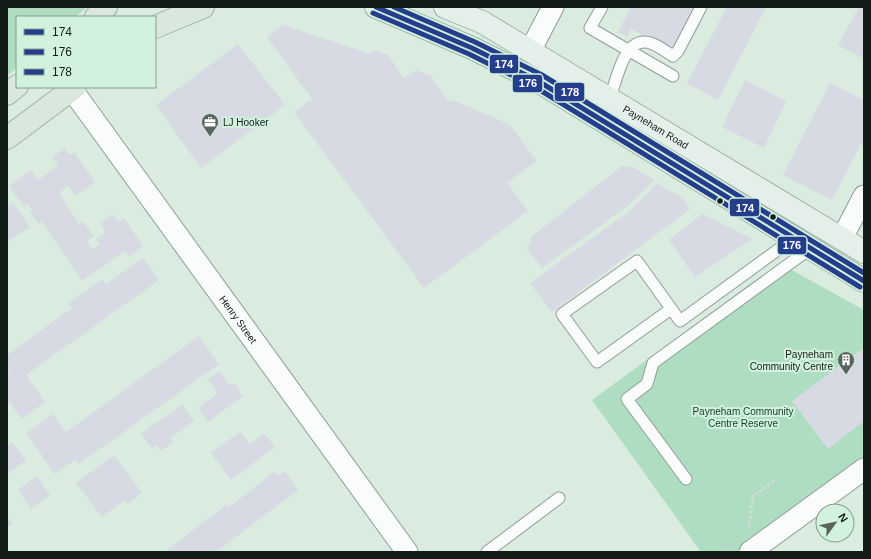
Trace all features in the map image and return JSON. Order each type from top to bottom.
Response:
[{"type":"highway","points":[[97,16],[106,7]]},
{"type":"highway","points":[[156,26],[176,7]]},
{"type":"highway","points":[[156,27],[203,7]]},
{"type":"highway","points":[[7,94],[16,87]]},
{"type":"highway","points":[[7,138],[72,88]]},
{"type":"main road","points":[[376,7],[472,48],[538,81],[864,280]]},
{"type":"main road","name":"Payneham Road","points":[[445,7],[482,22],[864,252]]},
{"type":"street","points":[[530,51],[553,7]]},
{"type":"street","name":"Henry Street","points":[[72,88],[405,551]]},
{"type":"street","points":[[842,238],[864,196]]},
{"type":"street","points":[[744,544],[864,469]]},
{"type":"lane","points":[[602,7],[590,28],[673,76]]},
{"type":"lane","points":[[610,98],[627,50],[636,43],[646,42],[673,56],[678,51],[700,7]]},
{"type":"lane","points":[[671,309],[597,362],[562,314],[637,261],[680,321],[803,243]]},
{"type":"lane","points":[[686,479],[627,399],[647,384],[653,363],[803,243]]},
{"type":"lane","points":[[487,552],[559,498]]},
{"type":"path","points":[[726,552],[744,544],[753,496],[777,479]]},
{"type":"green space","points":[[7,7],[87,7],[76,16],[16,16],[16,68],[7,76]]},
{"type":"green space","name":"Payneham Community Centre Reserve","points":[[779,263],[864,310],[864,456],[735,552],[701,552],[592,400]]},
{"type":"building","points":[[631,7],[696,7],[690,18],[700,24],[686,50],[676,44],[671,51],[631,29],[627,37],[618,32]]},
{"type":"building","points":[[727,7],[766,7],[718,100],[687,83]]},
{"type":"building","points":[[859,7],[864,7],[864,59],[838,45]]},
{"type":"building","points":[[283,25],[371,54],[376,50],[388,55],[404,78],[416,70],[430,75],[449,102],[452,100],[509,124],[537,161],[507,183],[528,211],[424,288],[294,112],[312,99],[267,37]]},
{"type":"building","name":"LJ Hooker","points":[[238,44],[285,105],[201,168],[156,105]]},
{"type":"building","points":[[745,80],[786,101],[764,148],[722,127]]},
{"type":"building","points":[[830,83],[864,100],[864,138],[832,200],[783,175]]},
{"type":"building","points":[[65,148],[69,155],[74,152],[95,182],[75,196],[68,186],[59,193],[79,224],[83,221],[94,236],[87,241],[93,249],[100,244],[96,238],[106,232],[100,223],[113,214],[118,222],[124,218],[143,246],[129,257],[125,251],[82,281],[42,222],[38,224],[29,211],[32,210],[27,203],[24,207],[9,186],[31,170],[38,180],[58,166],[52,157]]},
{"type":"building","points":[[622,166],[633,167],[655,180],[629,205],[542,268],[526,247],[531,244],[531,237]]},
{"type":"building","points":[[657,183],[682,198],[690,209],[552,312],[530,283],[631,210]]},
{"type":"building","points":[[13,203],[30,227],[7,242],[7,218],[9,217],[7,208]]},
{"type":"building","points":[[702,214],[752,239],[695,277],[669,240]]},
{"type":"building","points":[[143,258],[159,280],[26,375],[45,402],[22,419],[7,399],[7,372],[10,370],[7,366],[7,355],[72,308],[68,303],[102,279],[106,284]]},
{"type":"building","points":[[199,336],[219,364],[79,464],[75,460],[55,474],[26,433],[53,414],[66,432]]},
{"type":"building","name":"Payneham Community Centre","points":[[864,348],[864,421],[828,449],[792,401]]},
{"type":"building","points":[[220,371],[230,386],[234,383],[243,396],[208,422],[198,408],[218,393],[208,380]]},
{"type":"building","points":[[182,405],[194,421],[170,438],[173,443],[160,451],[156,445],[152,448],[141,433]]},
{"type":"building","points":[[240,432],[250,444],[264,433],[275,447],[231,480],[211,453]]},
{"type":"building","points":[[12,442],[26,461],[7,474],[7,446]]},
{"type":"building","points":[[114,455],[142,493],[128,504],[125,500],[102,517],[76,483]]},
{"type":"building","points":[[285,471],[298,490],[216,552],[164,552],[226,505],[228,508],[274,472],[278,476]]},
{"type":"building","points":[[37,476],[50,495],[31,509],[18,490]]},
{"type":"building","points":[[7,516],[13,524],[7,528]]},
{"type":"transit line","name":"174","points":[[376,7],[472,48],[538,81],[864,281]]},
{"type":"transit line","name":"178","points":[[394,7],[475,42],[542,75],[864,273]]},
{"type":"transit line","name":"176","points":[[373,13],[469,54],[535,87],[860,287]]},
{"type":"place","name":"LJ Hooker","points":[[210,137]]},
{"type":"place","name":"Payneham Community Centre","points":[[846,375]]}]
